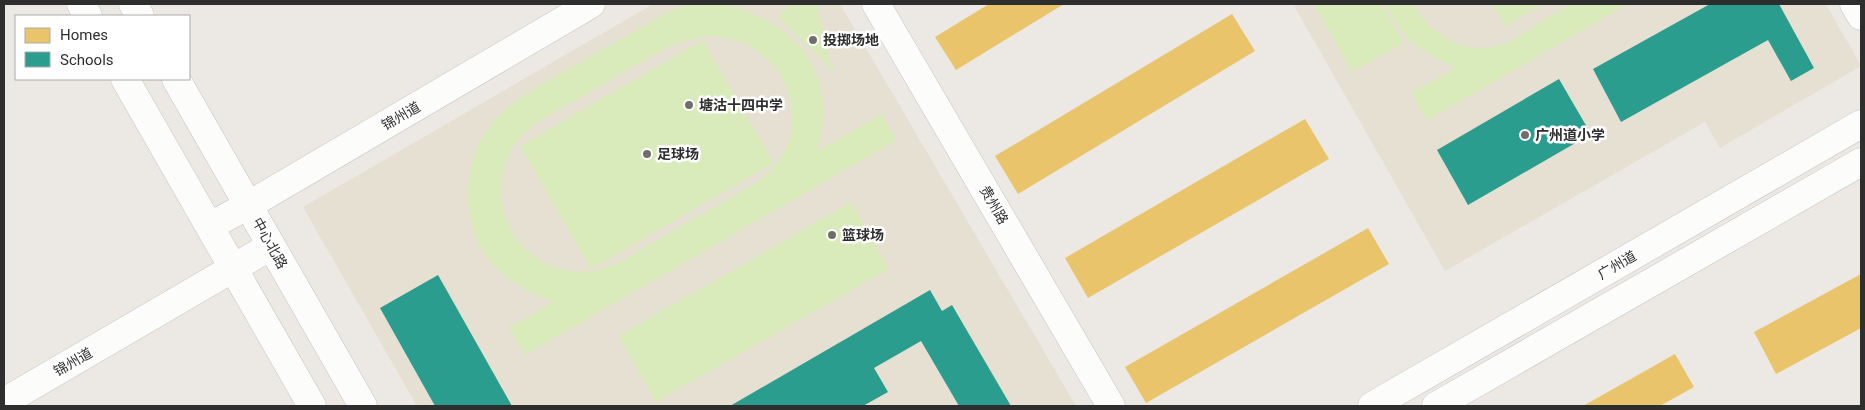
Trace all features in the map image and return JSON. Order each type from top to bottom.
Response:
[{"type":"street","points":[[81,4],[87,15]]},
{"type":"street","points":[[133,4],[139,15]]},
{"type":"street","name":"锦州道","points":[[210,226],[249,205],[590,4]]},
{"type":"street","name":"贵州路","points":[[876,4],[1112,406]]},
{"type":"street","points":[[1854,4],[1861,16]]},
{"type":"street","points":[[126,80],[312,406]]},
{"type":"street","name":"中心北路","points":[[177,80],[364,406]]},
{"type":"street","name":"广州道","points":[[1372,406],[1861,124]]},
{"type":"street","points":[[1436,406],[1861,162]]},
{"type":"street","name":"锦州道","points":[[4,402],[271,246]]},
{"type":"shaded area","name":"塘沽十四中学","points":[[653,4],[840,4],[1076,406],[417,406],[303,207]]},
{"type":"shaded area","name":"广州道小学","points":[[1293,4],[1826,4],[1861,66],[1720,148],[1705,122],[1445,271]]},
{"type":"green space","points":[[1592,2],[1628,4],[1427,121],[1411,93],[1455,68],[1414,44],[1399,28],[1386,4],[1413,4],[1428,24],[1448,39],[1467,47],[1483,48],[1499,45],[1514,39],[1574,4]]},
{"type":"green space","points":[[722,4],[759,16],[790,37],[803,51],[813,67],[820,85],[823,105],[823,122],[818,151],[881,114],[897,140],[525,355],[509,328],[553,302],[525,289],[501,272],[482,250],[476,236],[471,221],[468,191],[470,173],[484,134],[508,107],[522,96],[669,11],[687,5]],"holes":[[[707,36],[735,40],[758,52],[776,69],[787,90],[792,113],[790,137],[779,160],[759,181],[616,264],[603,269],[590,271],[566,270],[546,264],[528,252],[515,236],[506,217],[501,196],[503,174],[510,152],[522,136],[536,123],[666,48],[680,42]]]},
{"type":"green space","name":"投掷场地","points":[[792,4],[817,4],[830,62],[835,64],[833,70],[828,71],[827,64],[777,17]]},
{"type":"green space","points":[[1314,4],[1382,4],[1404,43],[1352,72]]},
{"type":"green space","points":[[1492,4],[1543,4],[1505,26]]},
{"type":"green space","name":"足球场","points":[[703,40],[774,163],[591,269],[520,146]]},
{"type":"green space","points":[[851,202],[889,269],[656,402],[618,336]]},
{"type":"building: Homes","points":[[989,4],[1064,4],[956,70],[935,37]]},
{"type":"building: Homes","points":[[1232,14],[1255,51],[1018,194],[995,156]]},
{"type":"building: Homes","points":[[1305,119],[1329,159],[1088,298],[1065,258]]},
{"type":"building: Homes","points":[[1368,228],[1389,264],[1146,403],[1125,367]]},
{"type":"building: Homes","points":[[1861,274],[1861,328],[1776,374],[1754,332]]},
{"type":"building: Homes","points":[[1675,354],[1694,387],[1660,406],[1583,406]]},
{"type":"building: Schools","points":[[1710,4],[1779,4],[1814,68],[1791,81],[1768,40],[1621,122],[1593,69]]},
{"type":"building: Schools","points":[[1559,79],[1591,134],[1468,205],[1437,150]]},
{"type":"building: Schools","points":[[438,275],[512,406],[435,406],[380,308]]},
{"type":"building: Schools","points":[[930,290],[942,311],[952,305],[1011,406],[959,406],[921,341],[874,368],[888,392],[863,406],[730,406]]},
{"type":"place","name":"投掷场地","points":[[813,40]]},
{"type":"place","name":"塘沽十四中学","points":[[689,105]]},
{"type":"place","name":"广州道小学","points":[[1525,135]]},
{"type":"place","name":"足球场","points":[[647,154]]},
{"type":"place","name":"篮球场","points":[[832,235]]}]
